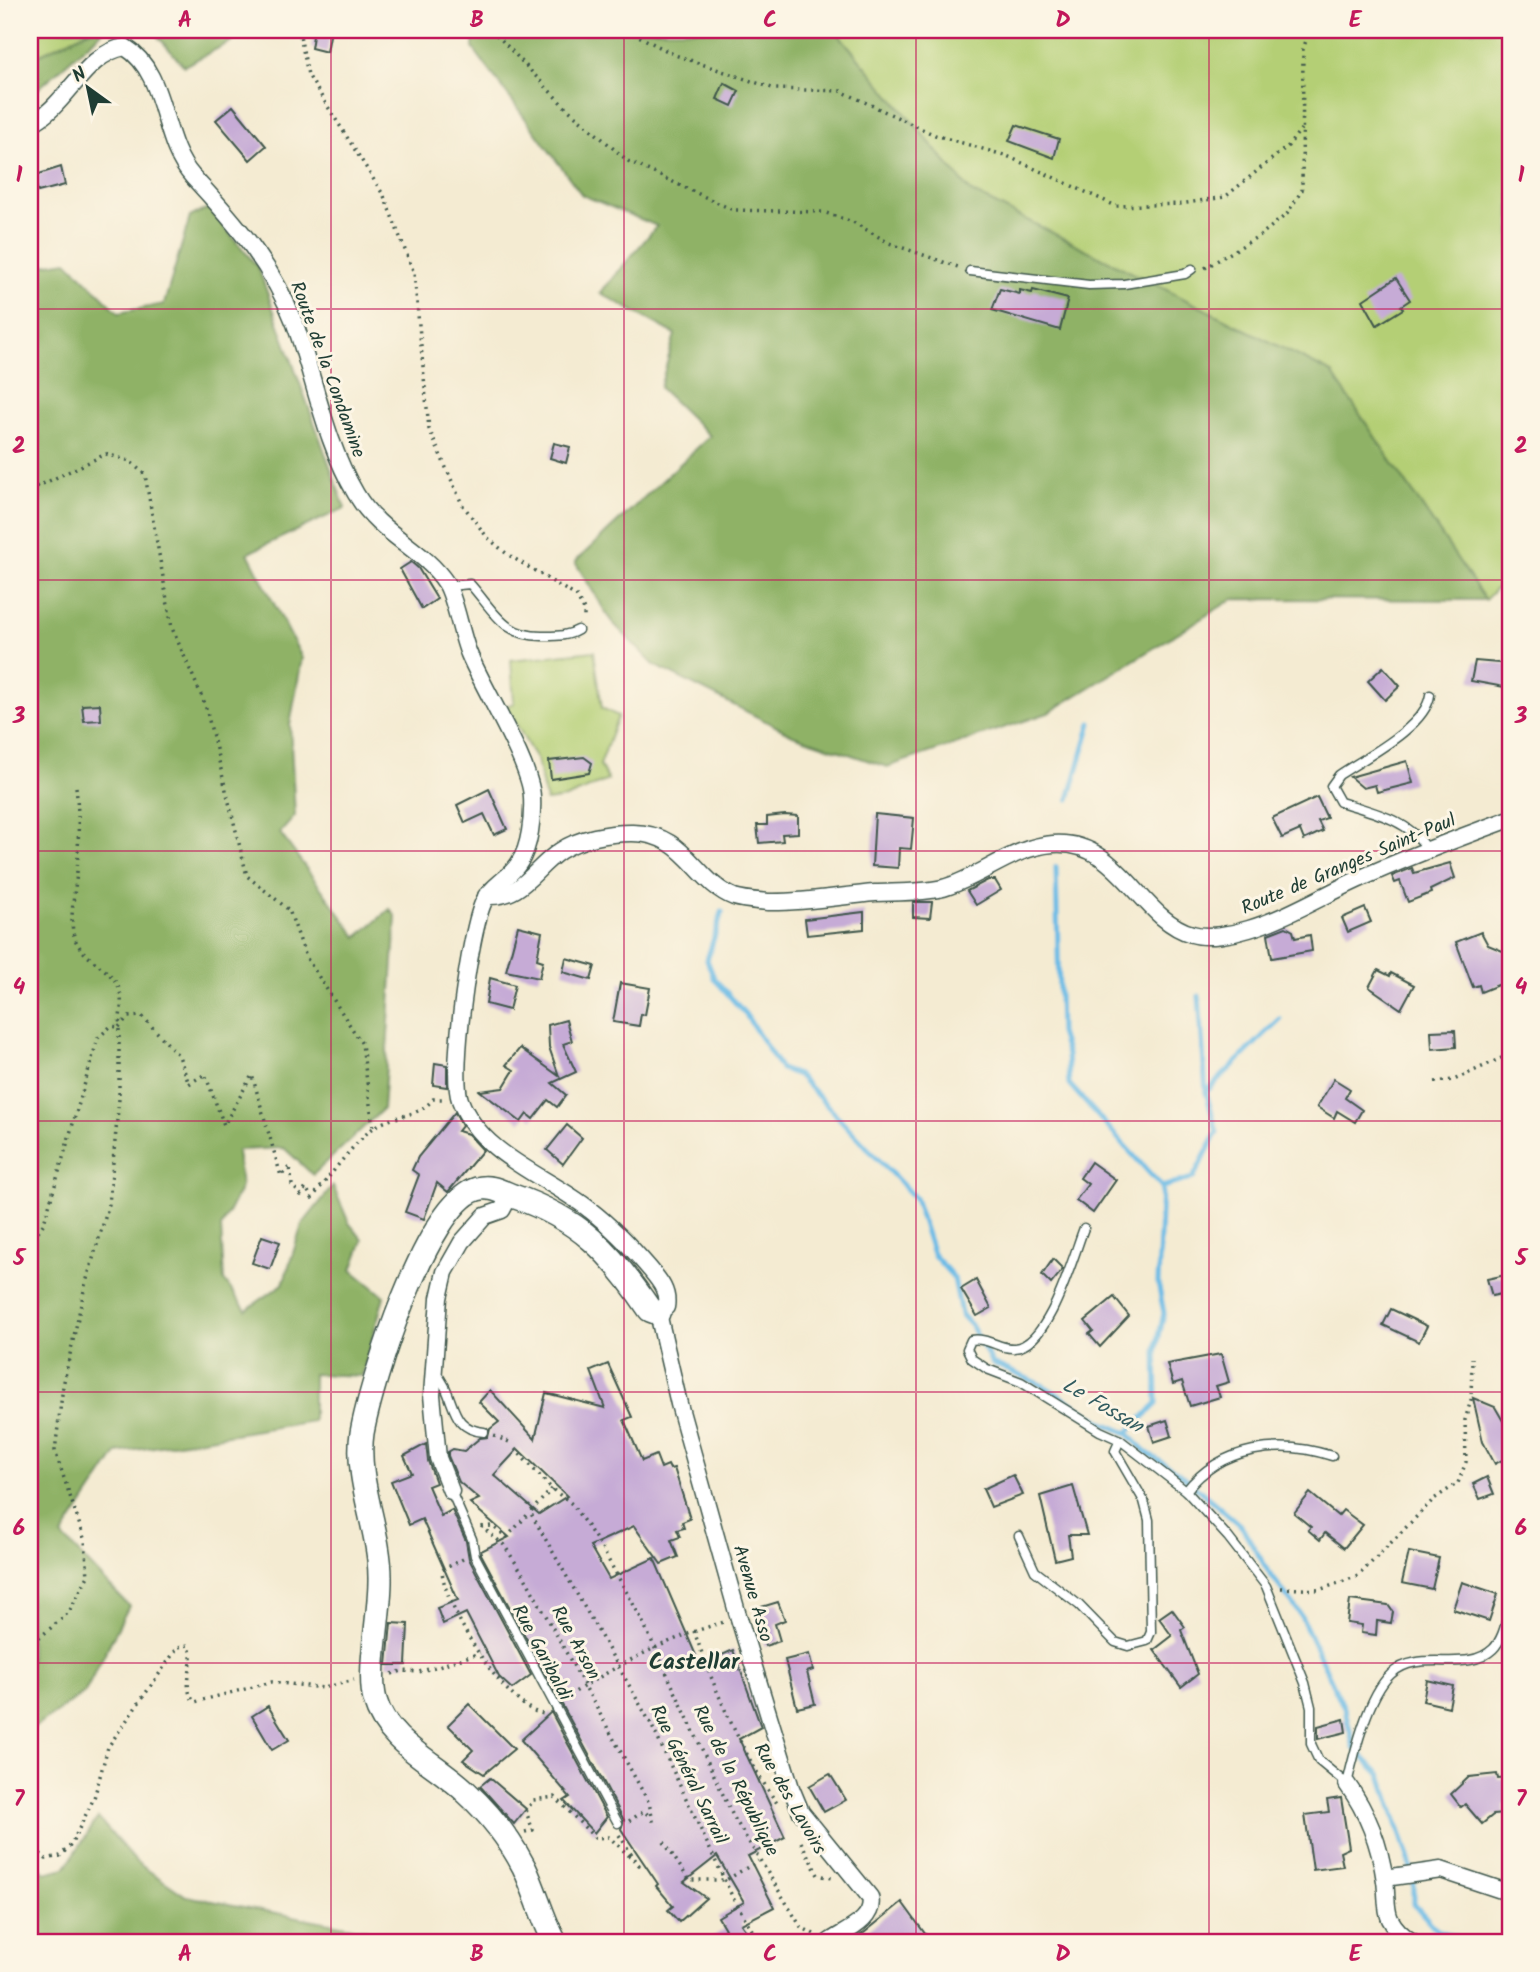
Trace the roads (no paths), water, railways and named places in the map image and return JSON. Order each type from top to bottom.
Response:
[{"type":"street","name":"Route de la Condamine","points":[[30,124],[61,102],[88,68],[109,50],[125,47],[138,55],[162,106],[175,150],[186,169],[239,227],[267,265],[294,322],[337,455],[357,496],[384,529],[433,567],[449,586]]},
{"type":"street","points":[[449,586],[458,629],[483,689],[525,767],[533,795],[528,842],[519,864],[486,895]]},
{"type":"street","name":"Route de Granges Saint-Paul","points":[[486,895],[505,897],[517,891],[545,862],[564,849],[610,834],[634,832],[660,838],[685,852],[717,886],[734,897],[767,902],[942,888],[1032,848],[1056,844],[1081,848],[1102,857],[1167,920],[1192,934],[1215,936],[1248,929],[1427,849],[1510,819]]},
{"type":"street","name":"Avenue Asso","points":[[486,895],[474,923],[468,952],[456,1074],[459,1098],[478,1129],[506,1155],[572,1197],[619,1234],[660,1282],[668,1296],[666,1307],[659,1313],[679,1404],[737,1612],[791,1788],[801,1812],[870,1897],[872,1906],[869,1915],[824,1940]]},
{"type":"street","points":[[555,1942],[524,1869],[506,1836],[464,1790],[389,1728],[380,1715],[371,1680],[381,1608],[380,1563],[361,1458],[362,1434],[384,1352],[404,1295],[434,1234],[457,1203],[474,1189],[489,1186],[540,1205],[588,1233],[621,1267],[650,1310],[659,1313]]},
{"type":"street","points":[[451,1491],[438,1458],[432,1395],[439,1298],[445,1272],[473,1226],[485,1216],[502,1210],[510,1195]]},
{"type":"street","points":[[1347,1784],[1362,1805],[1372,1830],[1385,1878],[1388,1917],[1404,1937],[1413,1942]]},
{"type":"street","points":[[1385,1878],[1441,1870],[1510,1894]]},
{"type":"lane","points":[[970,271],[1089,285],[1125,284],[1185,274],[1192,269]]},
{"type":"lane","points":[[449,586],[470,584],[508,628],[522,636],[569,635],[578,630]]},
{"type":"lane","points":[[1427,849],[1420,837],[1383,816],[1340,802],[1331,786],[1339,775],[1423,715],[1430,695]]},
{"type":"lane","points":[[1084,1228],[1051,1316],[1024,1345],[1013,1348],[983,1338],[971,1340],[967,1349],[972,1359],[987,1369],[1021,1382],[1100,1432],[1119,1440],[1186,1491],[1266,1586],[1305,1683],[1311,1707],[1311,1744],[1319,1760],[1347,1784],[1354,1755],[1376,1698],[1392,1672],[1418,1660],[1468,1660],[1483,1656],[1501,1638],[1510,1609]]},
{"type":"lane","points":[[435,1372],[445,1382],[458,1422],[469,1431],[484,1432]]},
{"type":"lane","points":[[1020,1536],[1035,1571],[1079,1605],[1115,1642],[1128,1646],[1147,1641],[1151,1632],[1149,1520],[1144,1501],[1115,1451],[1119,1440]]},
{"type":"lane","points":[[1186,1491],[1194,1481],[1216,1466],[1253,1448],[1301,1447],[1332,1456]]},
{"type":"lane","name":"Rue Garibaldi","points":[[451,1491],[472,1539],[475,1556],[618,1823]]},
{"type":"waterway","points":[[1069,799],[1091,723]]},
{"type":"waterway","points":[[1056,867],[1060,1033],[1067,1055],[1069,1084],[1162,1187],[1158,1283],[1164,1313],[1156,1350],[1157,1404],[1127,1433]]},
{"type":"waterway","name":"Le Fossan","points":[[722,912],[707,960],[714,978],[746,1015],[781,1069],[798,1075],[915,1198],[933,1254],[954,1278],[961,1314],[971,1325],[992,1363],[1044,1386],[1104,1423],[1127,1433],[1146,1452],[1183,1476],[1242,1527],[1270,1574],[1299,1612],[1345,1710],[1354,1748],[1381,1775],[1414,1879],[1414,1904],[1437,1930],[1470,1942]]},
{"type":"waterway","points":[[1162,1187],[1193,1178],[1217,1132],[1206,1092],[1199,996]]},
{"type":"waterway","points":[[1206,1092],[1280,1019]]},
{"type":"district","name":"Castellar","points":[[694,1661]]}]
